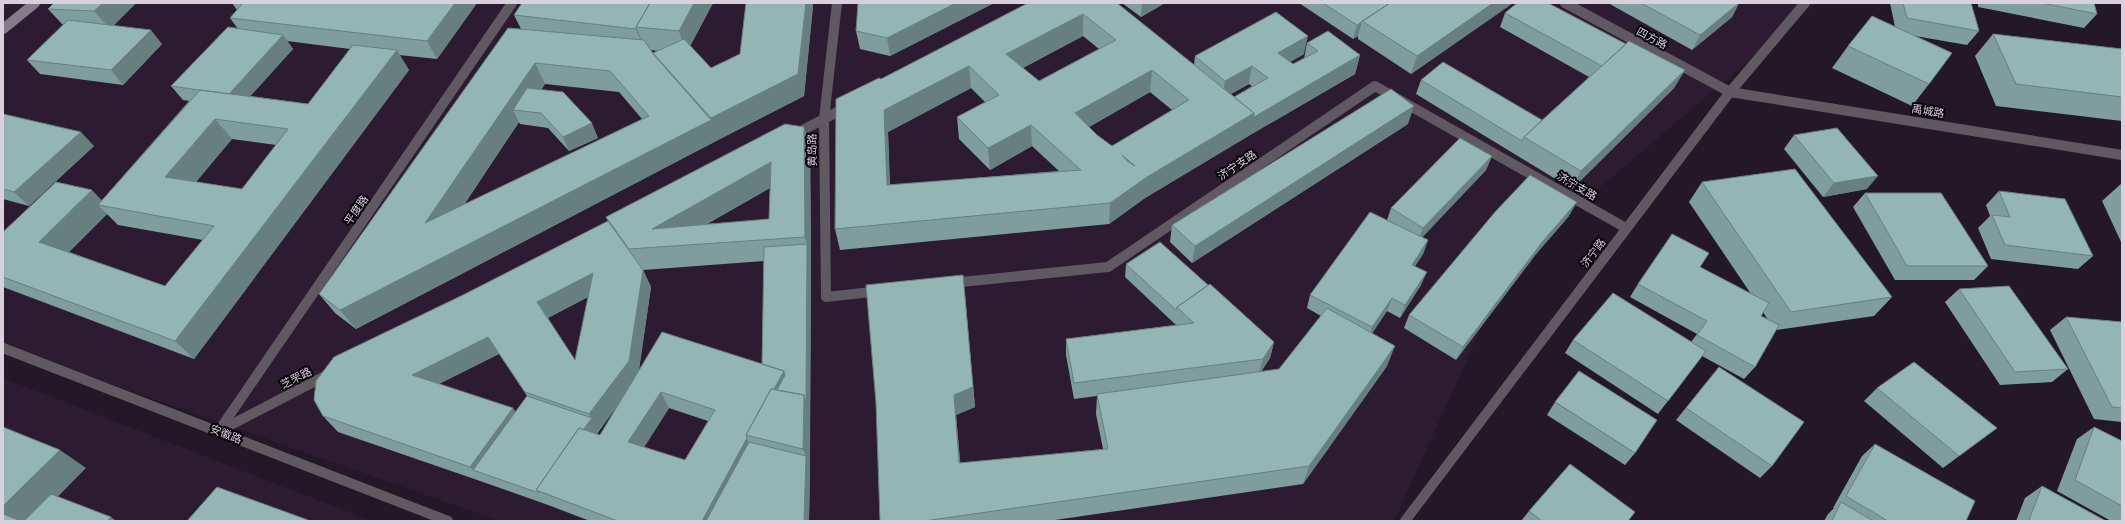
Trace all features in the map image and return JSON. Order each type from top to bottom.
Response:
[{"type":"street","points":[[3,29],[35,3]]},
{"type":"street","name":"平度路","points":[[219,431],[512,3]]},
{"type":"street","name":"黄岛路","points":[[837,3],[824,119],[826,297],[889,290]]},
{"type":"street","name":"四方路","points":[[1565,3],[1730,92]]},
{"type":"street","name":"济宁路","points":[[1405,521],[1730,92],[1805,3]]},
{"type":"street","name":"济宁支路","points":[[944,284],[1108,267],[1375,86],[1626,228]]},
{"type":"street","name":"禹城路","points":[[1730,92],[2122,155]]},
{"type":"street","points":[[782,141],[859,101]]},
{"type":"street","name":"安徽路","points":[[3,348],[448,521]]},
{"type":"street","name":"芝罘路","points":[[219,431],[339,369]]},
{"type":"shaded area","points":[[3,3],[1817,3],[1511,263],[1394,521],[500,521],[3,346]]},
{"type":"shaded area","points":[[3,378],[372,521],[3,521]]},
{"type":"building","points":[[54,3],[103,3],[94,11],[48,9]]},
{"type":"building","points":[[243,3],[455,3],[427,41],[230,18]]},
{"type":"building","points":[[522,3],[650,3],[636,29],[514,15]]},
{"type":"building","points":[[650,3],[694,3],[679,31],[636,27]]},
{"type":"building","points":[[746,3],[806,3],[798,74],[711,118],[653,53],[684,39],[711,68],[740,54]]},
{"type":"building","points":[[858,3],[956,3],[887,38],[856,31]]},
{"type":"building","points":[[1028,3],[1117,3],[1254,113],[1147,177],[1110,203],[835,229],[836,99],[879,78],[881,79]],"holes":[[[1083,14],[1116,40],[1039,81],[1006,54]],[[969,66],[999,95],[957,117],[988,148],[1031,125],[1081,170],[887,185],[884,110]],[[1152,70],[1189,100],[1112,146],[1097,135],[1075,113]],[[1122,155],[1135,166],[1127,161]]]},
{"type":"building","points":[[1323,3],[1390,3],[1357,25]]},
{"type":"building","points":[[1390,3],[1493,3],[1417,56],[1362,21]]},
{"type":"building","points":[[1517,3],[1548,3],[1626,44],[1602,66],[1505,13]]},
{"type":"building","points":[[1641,3],[1739,3],[1700,35]]},
{"type":"building","points":[[1903,3],[1971,3],[1979,31],[1907,18]]},
{"type":"building","points":[[2042,3],[2094,3],[2097,14]]},
{"type":"building","points":[[1276,12],[1308,36],[1278,53],[1293,64],[1318,51],[1307,43],[1328,31],[1360,55],[1254,117],[1254,113],[1234,97],[1268,78],[1252,66],[1225,81],[1195,56]]},
{"type":"building","points":[[1872,16],[1952,53],[1929,84],[1848,46]]},
{"type":"building","points":[[68,20],[151,30],[111,70],[27,60]]},
{"type":"building","points":[[228,27],[283,35],[229,94],[171,86]]},
{"type":"building","points":[[508,28],[644,40],[654,55],[711,120],[340,310],[319,294]],"holes":[[[535,63],[610,71],[649,116],[425,223]]]},
{"type":"building","points":[[1993,34],[2122,49],[2122,97],[2016,84]]},
{"type":"building","points":[[1629,41],[1685,70],[1581,171],[1524,137]]},
{"type":"building","points":[[353,45],[397,50],[175,341],[3,277],[3,232],[56,182],[92,190],[39,242],[165,286],[214,226],[98,205],[200,90],[308,104]],"holes":[[[215,119],[288,129],[242,189],[165,177]]]},
{"type":"building","points":[[1443,62],[1542,120],[1524,137],[1522,141],[1421,80]]},
{"type":"building","points":[[527,88],[563,92],[592,123],[563,137],[541,113],[513,110]]},
{"type":"building","points":[[1391,89],[1414,106],[1195,246],[1172,225]]},
{"type":"building","points":[[3,114],[81,132],[14,192],[3,189]]},
{"type":"building","points":[[785,124],[804,127],[805,237],[629,249],[606,217]],"holes":[[[771,162],[769,219],[652,229]]]},
{"type":"building","points":[[1837,128],[1878,176],[1834,183],[1794,135]]},
{"type":"building","points":[[1460,138],[1492,156],[1423,228],[1391,208]]},
{"type":"building","points":[[1795,169],[1892,297],[1791,312],[1702,182]]},
{"type":"building","points":[[1530,175],[1577,202],[1543,241],[1463,347],[1409,315],[1495,212]]},
{"type":"building","points":[[1999,191],[2065,199],[2093,256],[2005,245],[1992,215],[2010,217]]},
{"type":"building","points":[[1865,193],[1941,193],[1988,266],[1907,266]]},
{"type":"building","points":[[1370,212],[1428,240],[1412,265],[1427,272],[1405,305],[1392,298],[1372,327],[1310,295]]},
{"type":"building","points":[[608,221],[643,270],[629,361],[589,414],[525,392],[488,337],[412,375],[513,408],[470,467],[323,416],[314,400],[316,381],[334,357],[465,294]],"holes":[[[593,273],[575,360],[537,302]]]},
{"type":"building","points":[[1672,234],[1709,253],[1700,267],[1769,303],[1761,316],[1779,325],[1755,367],[1697,335],[1707,321],[1638,284]]},
{"type":"building","points":[[1160,242],[1208,285],[1177,307],[1176,310],[1126,264]]},
{"type":"building","points":[[807,244],[806,402],[804,395],[777,390],[785,375],[784,371],[762,364],[764,247]]},
{"type":"building","points":[[963,275],[973,387],[954,395],[959,463],[1108,449],[1097,394],[1279,369],[1327,308],[1395,346],[1309,466],[924,521],[880,521],[876,403],[866,285]]},
{"type":"building","points":[[1210,284],[1274,342],[1263,359],[1074,383],[1066,339],[1194,323],[1177,307]]},
{"type":"building","points":[[2009,286],[2068,369],[2015,372],[1959,289]]},
{"type":"building","points":[[1613,293],[1706,351],[1668,401],[1573,340]]},
{"type":"building","points":[[2066,317],[2122,322],[2122,408],[2112,407]]},
{"type":"building","points":[[662,332],[784,371],[774,389],[771,389],[746,435],[747,438],[702,521],[618,521],[536,490],[579,428],[600,435]],"holes":[[[661,392],[715,410],[685,460],[628,442]]]},
{"type":"building","points":[[1914,362],[1997,428],[1959,456],[1877,388]]},
{"type":"building","points":[[1719,367],[1804,422],[1772,466],[1686,408]]},
{"type":"building","points":[[1579,371],[1657,420],[1635,453],[1555,402]]},
{"type":"building","points":[[771,389],[804,395],[803,449],[746,435]]},
{"type":"building","points":[[527,396],[592,418],[583,430],[579,428],[536,490],[539,493],[473,470]]},
{"type":"building","points":[[3,427],[60,450],[3,506]]},
{"type":"building","points":[[2094,427],[2122,441],[2122,506],[2075,480]]},
{"type":"building","points":[[749,442],[806,456],[804,521],[706,521]]},
{"type":"building","points":[[1875,444],[1975,501],[1966,521],[1888,521],[1846,496]]},
{"type":"building","points":[[1570,464],[1635,512],[1628,521],[1542,521],[1529,511]]},
{"type":"building","points":[[2042,486],[2106,521],[2029,520]]},
{"type":"building","points":[[217,487],[308,520],[187,521]]},
{"type":"building","points":[[51,494],[111,517],[107,521],[24,521]]},
{"type":"building","points":[[1841,502],[1873,521],[1832,521]]},
{"type":"building","points":[[3,514],[21,521],[3,521]]}]
